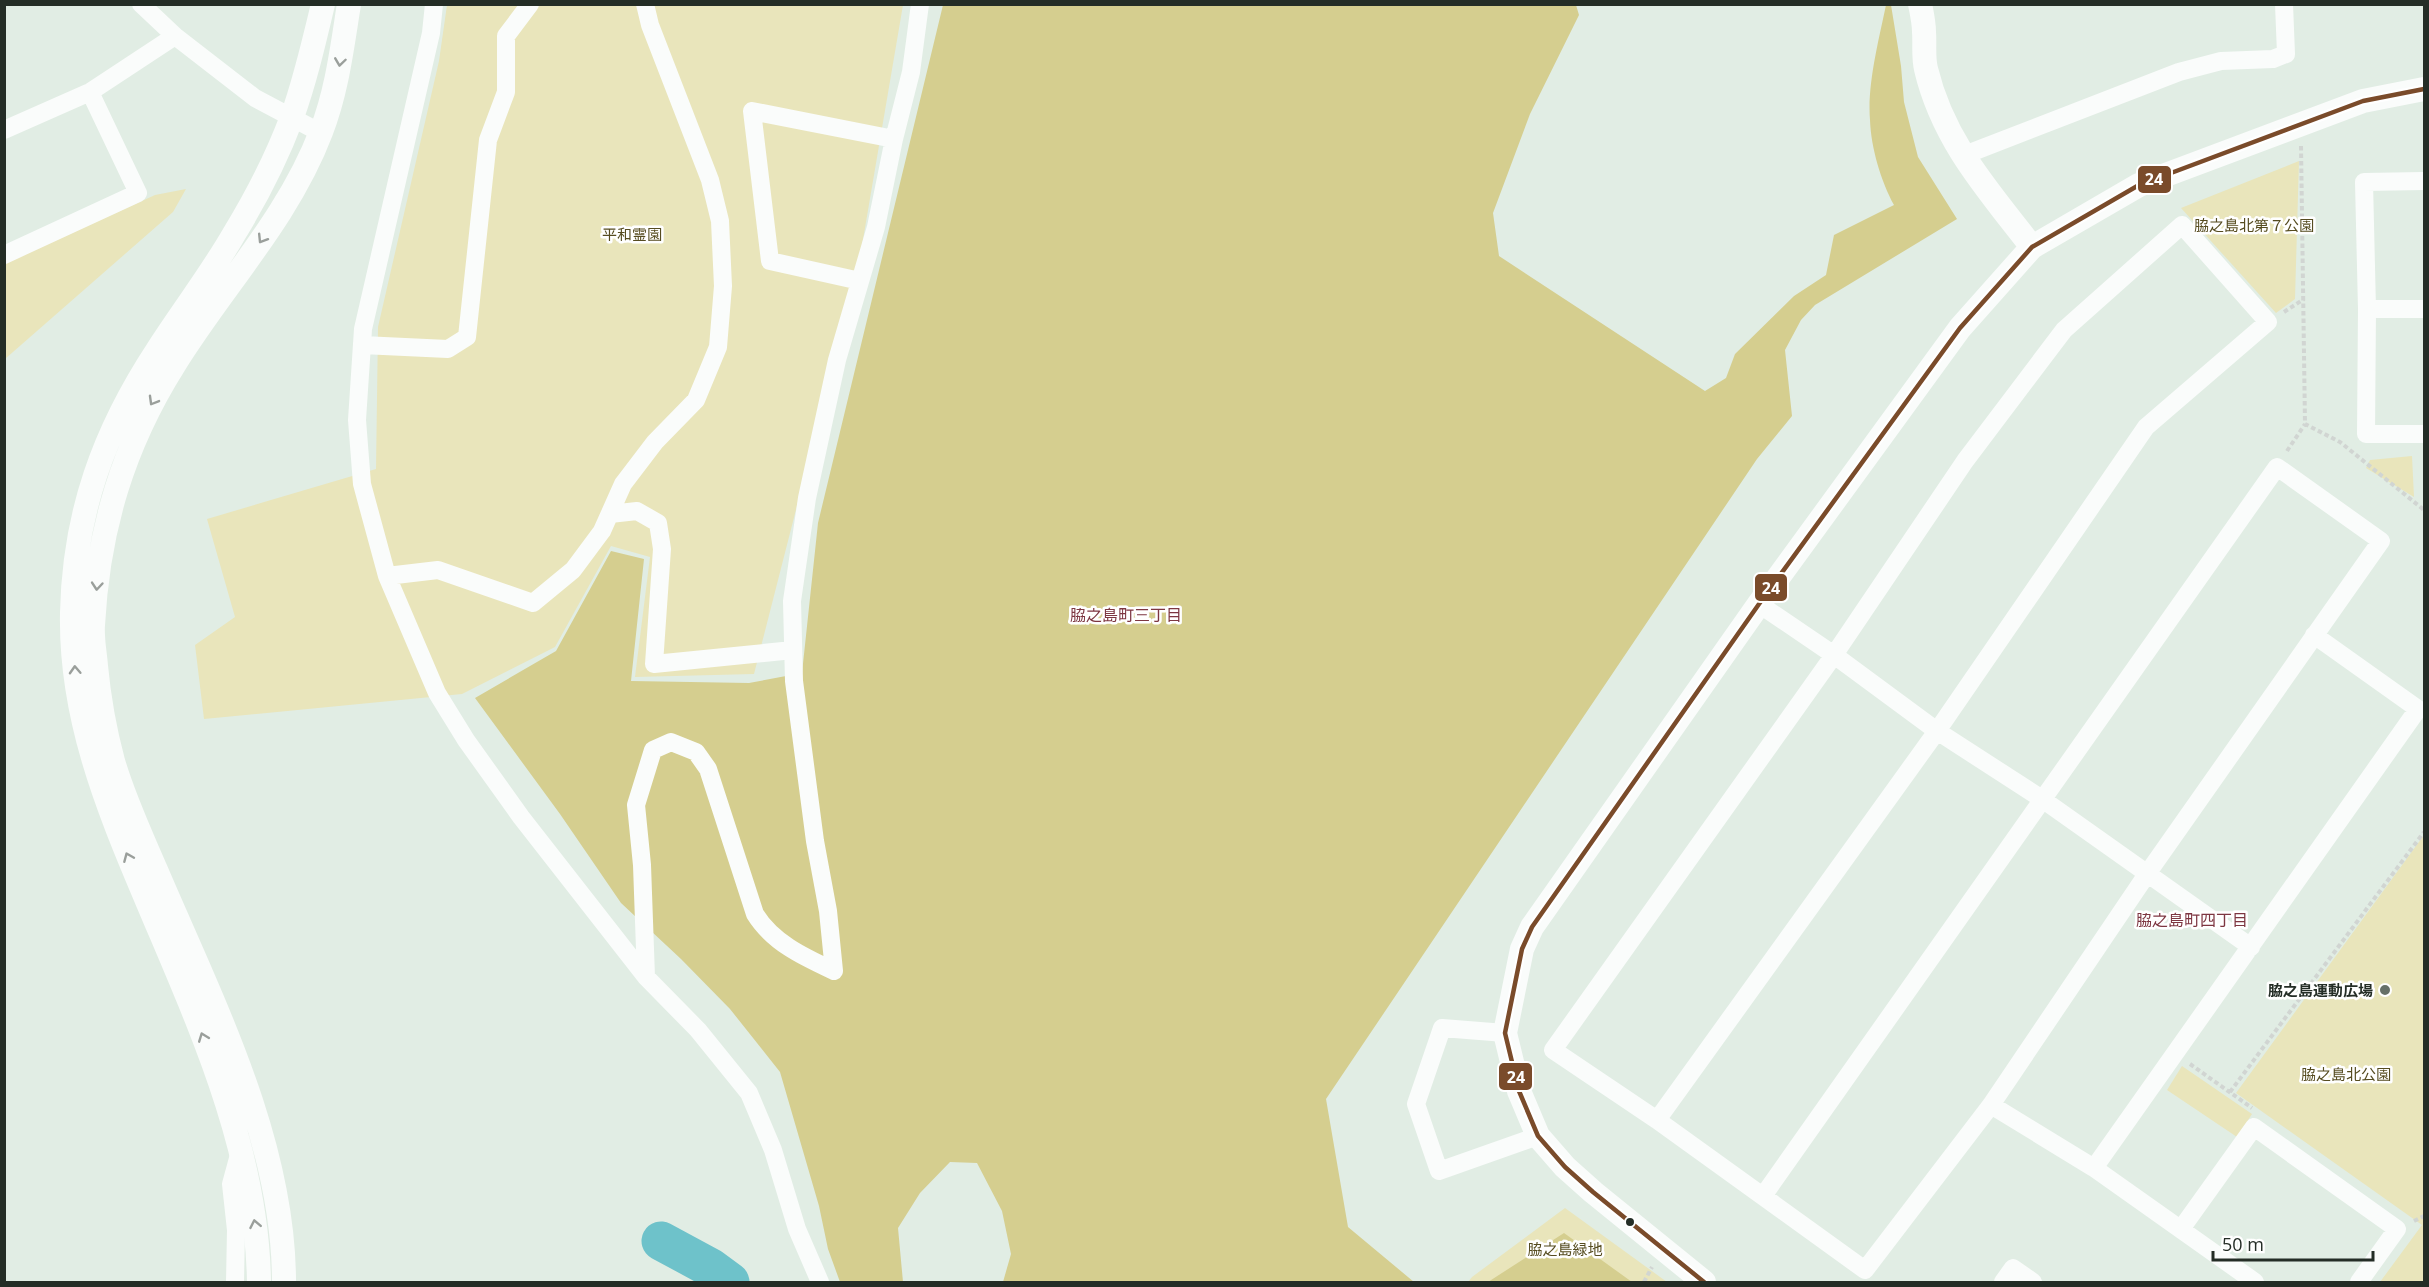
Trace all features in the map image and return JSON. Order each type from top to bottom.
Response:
[{"type":"street","points":[[141,4],[175,36],[255,98],[321,133]]},
{"type":"street","points":[[259,1282],[259,1242],[241,1149],[219,1078],[194,1012],[108,809],[92,759],[75,680],[72,613],[78,550],[87,497],[105,444],[156,351],[235,234],[292,117],[312,51],[323,4]]},
{"type":"street","points":[[295,1282],[292,1247],[251,1103],[222,1025],[135,819],[114,762],[99,696],[93,629],[99,567],[108,513],[126,458],[174,364],[261,241],[292,192],[321,133],[339,72],[349,4]]},
{"type":"street","points":[[434,4],[431,33],[363,329],[357,420],[362,484],[387,576],[437,693],[466,740],[521,817],[646,977],[698,1030],[749,1093],[773,1150],[797,1229],[820,1282]]},
{"type":"street","points":[[362,345],[448,349],[467,337],[488,140],[506,92],[506,36],[530,4]]},
{"type":"street","points":[[387,576],[438,570],[533,603],[573,570],[602,531],[623,484],[655,442],[696,400],[718,347],[723,286],[720,221],[710,180],[650,25],[645,4]]},
{"type":"street","points":[[646,977],[642,865],[636,805],[653,750],[671,742],[696,752],[708,769],[755,914],[764,929],[800,956],[834,970],[828,911],[815,841],[794,681],[792,602],[807,498],[837,360],[876,227],[894,138],[911,72],[920,4]]},
{"type":"street","points":[[1920,4],[1924,30],[1925,66],[1937,107],[1962,156],[2031,247]]},
{"type":"street","points":[[1962,156],[2179,72],[2221,61],[2272,59],[2286,54],[2284,4]]},
{"type":"street","points":[[4,130],[90,92],[175,36]]},
{"type":"street","points":[[1704,1282],[1593,1192],[1565,1167],[1538,1136],[1519,1091],[1505,1033],[1522,949],[1532,927],[1759,604],[1960,328],[2031,247],[2139,185],[2363,101],[2424,89]]},
{"type":"street","points":[[4,255],[138,193],[90,92]]},
{"type":"street","points":[[860,281],[770,261],[752,111],[894,138]]},
{"type":"street","points":[[2424,181],[2364,182],[2367,434],[2424,434]]},
{"type":"street","points":[[1657,1120],[1937,730],[2146,427],[2268,322],[2182,225],[2064,330],[1965,461],[1834,655],[1553,1050],[1657,1120],[1865,1270],[1990,1105],[2147,874],[2381,541],[2277,467],[1763,1196]]},
{"type":"street","points":[[2367,309],[2424,309]]},
{"type":"street","points":[[610,514],[637,511],[658,523],[662,549],[654,664],[793,650]]},
{"type":"street","points":[[1759,604],[1937,730],[2042,799],[2251,947]]},
{"type":"street","points":[[2094,1168],[2418,709],[2314,635]]},
{"type":"street","points":[[1505,1033],[1442,1028],[1416,1104],[1439,1171],[1538,1136]]},
{"type":"street","points":[[1990,1105],[2094,1168],[2255,1282]]},
{"type":"street","points":[[2181,1229],[2254,1127],[2397,1229],[2360,1282]]},
{"type":"street","points":[[235,1282],[236,1230],[231,1184],[241,1149]]},
{"type":"street","points":[[268,1159],[284,1251],[284,1282]]},
{"type":"street","points":[[2002,1282],[2013,1268],[2033,1282]]},
{"type":"path","points":[[2277,467],[2305,424],[2300,124]]},
{"type":"path","points":[[2268,322],[2304,299]]},
{"type":"path","points":[[2305,424],[2340,442],[2424,510]]},
{"type":"path","points":[[2230,1092],[2424,832]]},
{"type":"path","points":[[2175,1053],[2263,1116],[2254,1127]]},
{"type":"green space","name":"平和霊園","points":[[447,5],[903,5],[859,263],[754,674],[635,677],[650,557],[611,546],[555,647],[462,694],[204,719],[195,645],[235,617],[207,519],[376,469],[378,327],[439,61]]},
{"type":"green space","points":[[943,5],[1576,5],[1579,15],[1530,114],[1493,213],[1499,256],[1705,391],[1726,378],[1735,354],[1794,296],[1826,275],[1834,235],[1894,205],[1881,175],[1875,153],[1870,106],[1872,77],[1880,32],[1886,5],[1891,5],[1901,66],[1904,102],[1918,157],[1957,219],[1815,305],[1801,320],[1785,350],[1792,416],[1757,459],[1326,1099],[1348,1227],[1414,1282],[1003,1282],[1011,1254],[1002,1211],[977,1163],[950,1162],[920,1193],[898,1228],[903,1282],[840,1282],[828,1249],[819,1206],[780,1072],[730,1009],[621,903],[560,814],[475,698],[556,651],[611,551],[644,559],[631,681],[749,683],[802,673],[818,523]]},
{"type":"green space","name":"脇之島北第７公園","points":[[2299,161],[2295,299],[2276,313],[2181,208]]},
{"type":"green space","points":[[186,189],[173,212],[5,359],[4,264],[155,195]]},
{"type":"green space","points":[[2412,456],[2414,497],[2366,468],[2370,460]]},
{"type":"green space","name":"脇之島北公園","points":[[2424,835],[2424,1282],[2380,1282],[2422,1225],[2236,1093]]},
{"type":"green space","points":[[2182,1066],[2252,1114],[2237,1137],[2167,1090]]},
{"type":"green space","name":"脇之島緑地","points":[[1565,1208],[1667,1282],[1468,1282]]},
{"type":"green space","points":[[1564,1233],[1632,1282],[1488,1282]]},
{"type":"waterway","points":[[661,1241],[711,1268],[730,1282]]},
{"type":"transit line","name":"24","points":[[1704,1282],[1593,1192],[1565,1167],[1538,1136],[1519,1091],[1505,1033],[1522,949],[1532,927],[1759,604],[1960,328],[2032,247],[2139,185],[2363,101],[2424,89]]},
{"type":"place","name":"脇之島運動広場","points":[[2385,990]]},
{"type":"district","name":"脇之島町三丁目","points":[[1126,615]]},
{"type":"district","name":"脇之島町四丁目","points":[[2192,920]]}]
